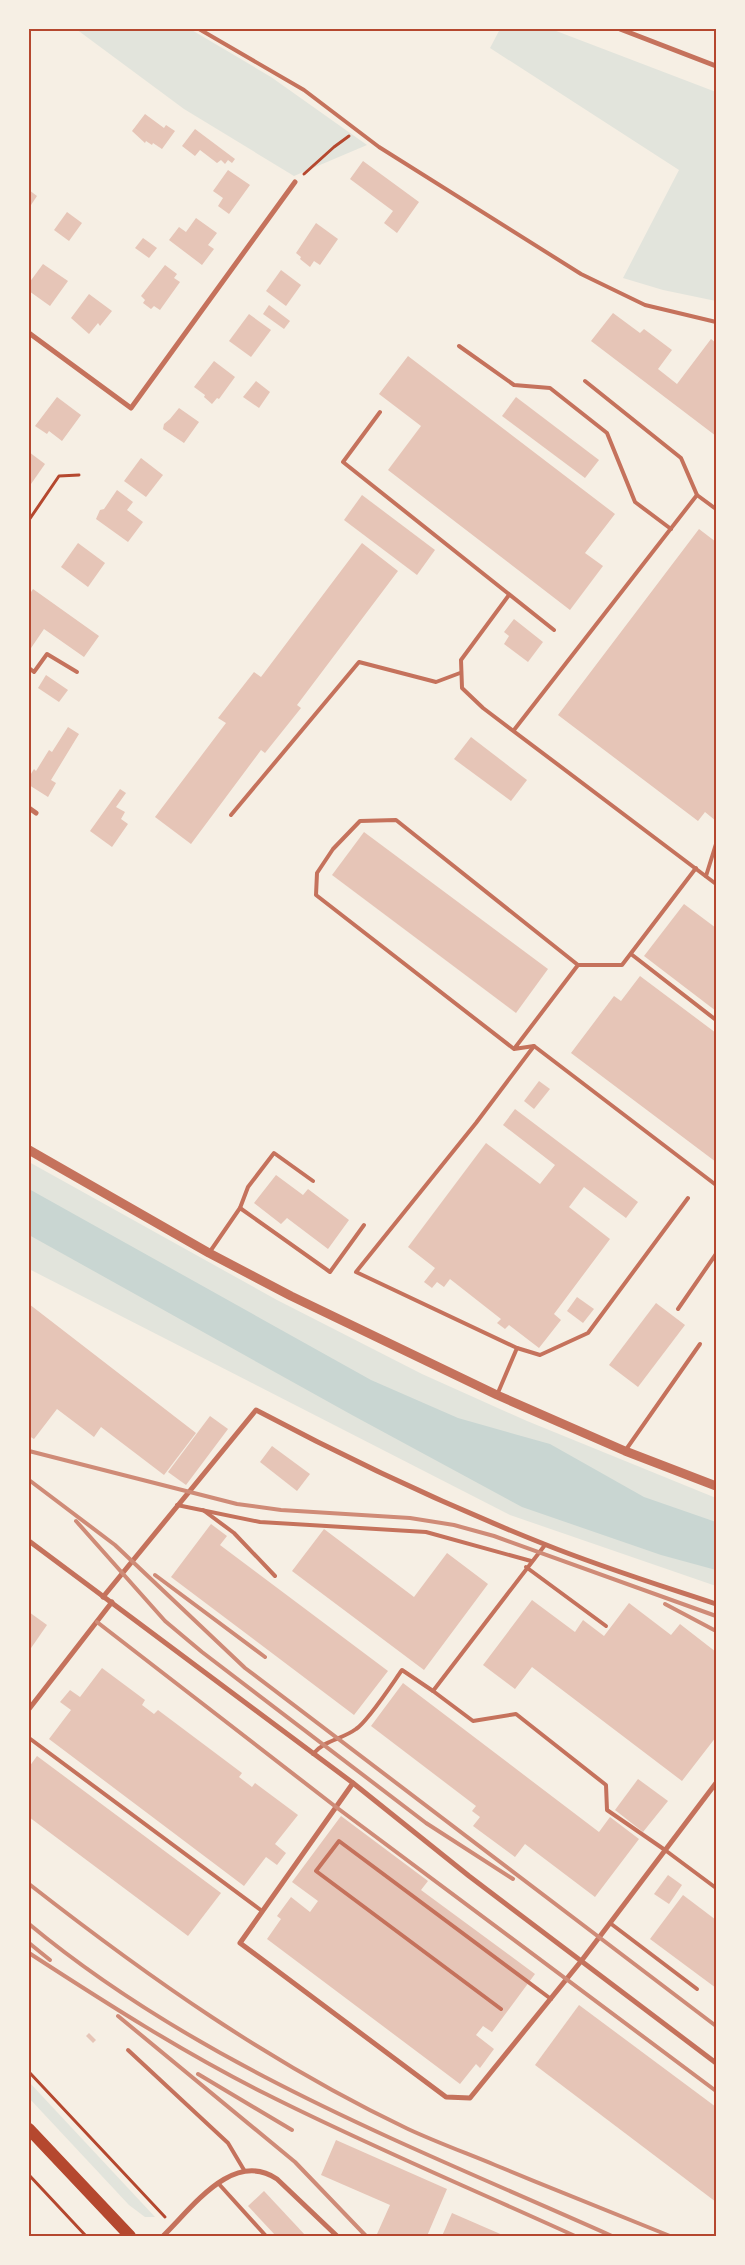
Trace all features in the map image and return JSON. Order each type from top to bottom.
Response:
[{"type":"main road","points":[[29,2129],[130,2236]]},
{"type":"street","points":[[620,29],[716,66]]},
{"type":"street","points":[[29,333],[131,408],[296,182]]},
{"type":"street","points":[[29,808],[36,813]]},
{"type":"street","points":[[29,1150],[208,1253],[291,1296],[497,1394],[624,1451],[716,1486]]},
{"type":"street","points":[[103,1597],[177,1504],[256,1410],[350,1459],[454,1507],[545,1545],[716,1604]]},
{"type":"street","points":[[29,1541],[353,1783],[716,2063]]},
{"type":"street","points":[[29,1709],[112,1602]]},
{"type":"street","points":[[353,1783],[240,1943],[446,2098],[470,2098],[582,1960],[716,1783]]},
{"type":"street","points":[[164,2236],[218,2183],[244,2170],[258,2170],[268,2173],[277,2179],[337,2236]]},
{"type":"lane","points":[[199,29],[304,90],[379,147],[467,204],[590,278],[645,305],[716,322]]},
{"type":"lane","points":[[459,346],[514,384],[550,388],[607,434],[635,502],[671,528]]},
{"type":"lane","points":[[585,381],[681,458],[697,494],[716,509]]},
{"type":"lane","points":[[380,412],[343,462],[554,630]]},
{"type":"lane","points":[[514,730],[697,494]]},
{"type":"lane","points":[[509,595],[461,660],[462,688],[483,708],[716,884]]},
{"type":"lane","points":[[29,668],[34,672],[47,654],[77,672]]},
{"type":"lane","points":[[231,815],[359,662],[436,682],[460,673]]},
{"type":"lane","points":[[696,868],[622,965],[578,965],[396,820],[360,821],[333,849],[318,873],[316,895],[514,1049],[534,1046],[716,1185]]},
{"type":"lane","points":[[706,876],[716,844]]},
{"type":"lane","points":[[631,954],[716,1020]]},
{"type":"lane","points":[[514,1049],[578,965]]},
{"type":"lane","points":[[534,1046],[476,1123],[356,1272],[517,1348],[540,1355],[588,1333],[688,1198]]},
{"type":"lane","points":[[208,1253],[240,1208],[248,1187],[274,1153],[313,1181]]},
{"type":"lane","points":[[240,1208],[330,1272],[364,1225]]},
{"type":"lane","points":[[678,1309],[716,1254]]},
{"type":"lane","points":[[624,1451],[700,1344]]},
{"type":"lane","points":[[497,1394],[517,1348]]},
{"type":"lane","points":[[177,1504],[260,1522],[426,1532],[531,1561]]},
{"type":"lane","points":[[201,1509],[234,1533],[275,1576]]},
{"type":"lane","points":[[434,1691],[526,1567],[545,1545]]},
{"type":"lane","points":[[526,1567],[606,1626]]},
{"type":"lane","points":[[313,1754],[322,1744],[358,1728],[402,1670],[434,1691],[473,1721],[516,1714],[606,1785],[607,1810],[666,1850],[716,1888]]},
{"type":"lane","points":[[29,1738],[262,1911]]},
{"type":"lane","points":[[502,2009],[316,1871],[339,1841],[551,1999]]},
{"type":"lane","points":[[610,1923],[696,1989]]},
{"type":"lane","points":[[128,2050],[228,2143],[244,2170]]},
{"type":"lane","points":[[218,2183],[266,2236]]},
{"type":"path","points":[[296,182],[334,146],[350,136],[379,147]]},
{"type":"path","points":[[29,520],[59,476],[79,475]]},
{"type":"path","points":[[29,2072],[154,2204]]},
{"type":"path","points":[[29,2175],[86,2236]]},
{"type":"shaded area","points":[[76,29],[190,29],[271,77],[367,145],[294,176],[184,109]]},
{"type":"shaded area","points":[[500,29],[551,29],[716,92],[716,301],[663,290],[623,278],[679,170],[490,48]]},
{"type":"shaded area","points":[[29,1162],[277,1300],[422,1374],[527,1421],[716,1498],[716,1586],[510,1515],[29,1269]]},
{"type":"shaded area","points":[[29,1189],[371,1380],[458,1418],[550,1444],[644,1497],[716,1522],[716,1570],[661,1555],[522,1507],[352,1415],[29,1235]]},
{"type":"shaded area","points":[[29,2082],[155,2217],[145,2217],[129,2205],[29,2098]]},
{"type":"building","points":[[145,114],[164,128],[166,125],[175,131],[162,149],[153,143],[152,145],[146,141],[145,143],[132,131]]},
{"type":"building","points":[[195,129],[235,159],[232,163],[228,160],[225,164],[221,160],[217,163],[200,150],[195,156],[182,146]]},
{"type":"building","points":[[363,161],[419,202],[397,233],[384,223],[393,211],[350,179]]},
{"type":"building","points":[[228,170],[250,185],[229,214],[218,206],[223,198],[213,191]]},
{"type":"building","points":[[29,190],[37,196],[29,208]]},
{"type":"building","points":[[67,212],[82,223],[69,241],[54,230]]},
{"type":"building","points":[[196,218],[217,233],[208,245],[214,249],[202,265],[169,240],[179,227],[186,232]]},
{"type":"building","points":[[316,223],[338,239],[320,265],[314,261],[310,267],[296,253]]},
{"type":"building","points":[[143,238],[157,248],[149,258],[135,248]]},
{"type":"building","points":[[43,264],[68,281],[50,306],[29,291],[29,283]]},
{"type":"building","points":[[165,265],[177,274],[174,278],[180,282],[160,310],[154,306],[151,309],[143,303],[145,300],[141,296]]},
{"type":"building","points":[[281,270],[301,285],[286,306],[266,291]]},
{"type":"building","points":[[89,294],[112,311],[100,326],[98,323],[89,334],[71,318]]},
{"type":"building","points":[[269,305],[290,321],[284,329],[263,314]]},
{"type":"building","points":[[613,313],[640,333],[644,329],[672,350],[658,369],[677,384],[711,339],[716,343],[716,436],[591,341]]},
{"type":"building","points":[[249,314],[271,330],[251,357],[229,341]]},
{"type":"building","points":[[408,356],[615,514],[585,553],[603,566],[570,610],[388,470],[421,426],[379,394]]},
{"type":"building","points":[[214,361],[235,377],[219,399],[217,398],[212,404],[204,397],[205,395],[194,387]]},
{"type":"building","points":[[256,381],[270,392],[259,408],[243,397]]},
{"type":"building","points":[[57,397],[81,415],[62,441],[49,431],[47,434],[35,426]]},
{"type":"building","points":[[516,397],[599,460],[585,478],[502,416]]},
{"type":"building","points":[[179,408],[199,422],[184,443],[163,429],[164,424]]},
{"type":"building","points":[[29,452],[45,464],[31,484],[29,483]]},
{"type":"building","points":[[141,458],[163,475],[146,497],[124,481]]},
{"type":"building","points":[[117,490],[133,502],[127,510],[143,522],[128,542],[96,519],[100,510],[104,509]]},
{"type":"building","points":[[362,495],[435,550],[417,575],[344,520]]},
{"type":"building","points":[[699,529],[716,542],[716,821],[705,812],[698,821],[558,715]]},
{"type":"building","points":[[78,543],[105,563],[88,587],[61,567]]},
{"type":"building","points":[[362,543],[398,571],[297,705],[301,708],[265,753],[261,750],[191,844],[155,817],[226,723],[218,718],[254,672],[261,677]]},
{"type":"building","points":[[33,589],[99,636],[84,657],[44,629],[29,651],[29,595]]},
{"type":"building","points":[[514,619],[543,642],[528,662],[504,644],[509,636],[504,632]]},
{"type":"building","points":[[46,675],[68,690],[59,702],[38,688]]},
{"type":"building","points":[[68,727],[79,734],[51,780],[56,783],[48,797],[29,785],[29,777],[34,769],[36,771],[49,750],[52,752]]},
{"type":"building","points":[[471,737],[527,780],[511,801],[454,759]]},
{"type":"building","points":[[120,789],[126,793],[116,807],[125,812],[121,819],[128,824],[112,847],[90,831]]},
{"type":"building","points":[[364,832],[548,969],[516,1013],[332,875]]},
{"type":"building","points":[[684,904],[716,928],[716,1011],[644,956]]},
{"type":"building","points":[[640,976],[716,1033],[716,1162],[571,1053],[614,996],[621,1001]]},
{"type":"building","points":[[539,1081],[550,1089],[534,1109],[524,1101]]},
{"type":"building","points":[[515,1109],[638,1202],[626,1218],[584,1187],[569,1207],[610,1239],[554,1314],[561,1320],[539,1348],[509,1325],[505,1329],[497,1323],[501,1319],[450,1279],[444,1287],[437,1282],[432,1288],[424,1282],[435,1268],[408,1247],[486,1143],[540,1184],[555,1165],[503,1125]]},
{"type":"building","points":[[276,1175],[303,1195],[308,1189],[349,1220],[328,1249],[287,1218],[281,1224],[254,1203]]},
{"type":"building","points":[[577,1297],[594,1309],[583,1323],[567,1311]]},
{"type":"building","points":[[656,1303],[685,1325],[638,1387],[609,1365]]},
{"type":"building","points":[[29,1304],[196,1433],[164,1475],[101,1427],[94,1437],[57,1409],[34,1439],[29,1436]]},
{"type":"building","points":[[210,1416],[228,1429],[186,1485],[168,1472]]},
{"type":"building","points":[[272,1446],[310,1474],[297,1491],[260,1462]]},
{"type":"building","points":[[211,1524],[227,1536],[220,1545],[388,1671],[354,1715],[171,1577]]},
{"type":"building","points":[[324,1529],[414,1597],[447,1553],[488,1584],[424,1670],[292,1571]]},
{"type":"building","points":[[532,1600],[575,1632],[583,1620],[604,1636],[629,1603],[671,1635],[680,1624],[716,1652],[716,1737],[682,1781],[532,1667],[515,1689],[483,1665]]},
{"type":"building","points":[[29,1612],[47,1625],[29,1651]]},
{"type":"building","points":[[102,1668],[145,1700],[142,1705],[154,1714],[158,1710],[242,1773],[239,1777],[252,1787],[255,1783],[298,1815],[275,1844],[286,1853],[277,1865],[266,1857],[244,1886],[49,1739],[71,1710],[60,1702],[70,1690],[80,1697]]},
{"type":"building","points":[[403,1683],[599,1832],[610,1817],[639,1839],[595,1897],[525,1844],[515,1857],[473,1826],[480,1817],[472,1811],[476,1806],[371,1726]]},
{"type":"building","points":[[37,1756],[221,1893],[188,1936],[29,1817],[29,1767]]},
{"type":"building","points":[[638,1779],[668,1801],[643,1832],[615,1810]]},
{"type":"building","points":[[341,1816],[428,1881],[421,1890],[535,1974],[492,2032],[483,2026],[476,2035],[494,2049],[480,2068],[476,2064],[460,2084],[267,1939],[281,1919],[277,1916],[291,1897],[310,1912],[318,1901],[292,1882]]},
{"type":"building","points":[[668,1875],[682,1885],[669,1904],[654,1894]]},
{"type":"building","points":[[683,1895],[716,1920],[716,1988],[650,1939]]},
{"type":"building","points":[[579,2005],[716,2107],[716,2202],[535,2065]]},
{"type":"building","points":[[89,2033],[96,2040],[93,2043],[86,2036]]},
{"type":"building","points":[[336,2140],[447,2189],[427,2236],[383,2236],[377,2234],[390,2205],[321,2175]]},
{"type":"building","points":[[264,2191],[306,2236],[276,2236],[248,2206]]},
{"type":"building","points":[[452,2213],[505,2236],[442,2236]]},
{"type":"railway","points":[[29,1451],[237,1504],[281,1510],[410,1518],[454,1525],[494,1536],[716,1616]]},
{"type":"railway","points":[[29,1480],[115,1545],[245,1668],[716,2026]]},
{"type":"railway","points":[[76,1521],[165,1621],[202,1652],[426,1823],[513,1879]]},
{"type":"railway","points":[[155,1575],[265,1657]]},
{"type":"railway","points":[[665,1604],[716,1631]]},
{"type":"railway","points":[[97,1622],[336,1807],[716,2091]]},
{"type":"railway","points":[[29,1884],[119,1952],[212,2017],[259,2047],[357,2104],[429,2138],[670,2236]]},
{"type":"railway","points":[[29,1924],[95,1974],[164,2020],[236,2061],[309,2100],[384,2135],[612,2236]]},
{"type":"railway","points":[[29,1943],[50,1960]]},
{"type":"railway","points":[[29,1953],[146,2027],[235,2078],[342,2131],[575,2236]]},
{"type":"railway","points":[[118,2016],[295,2162],[366,2236]]},
{"type":"railway","points":[[198,2074],[292,2130]]}]
